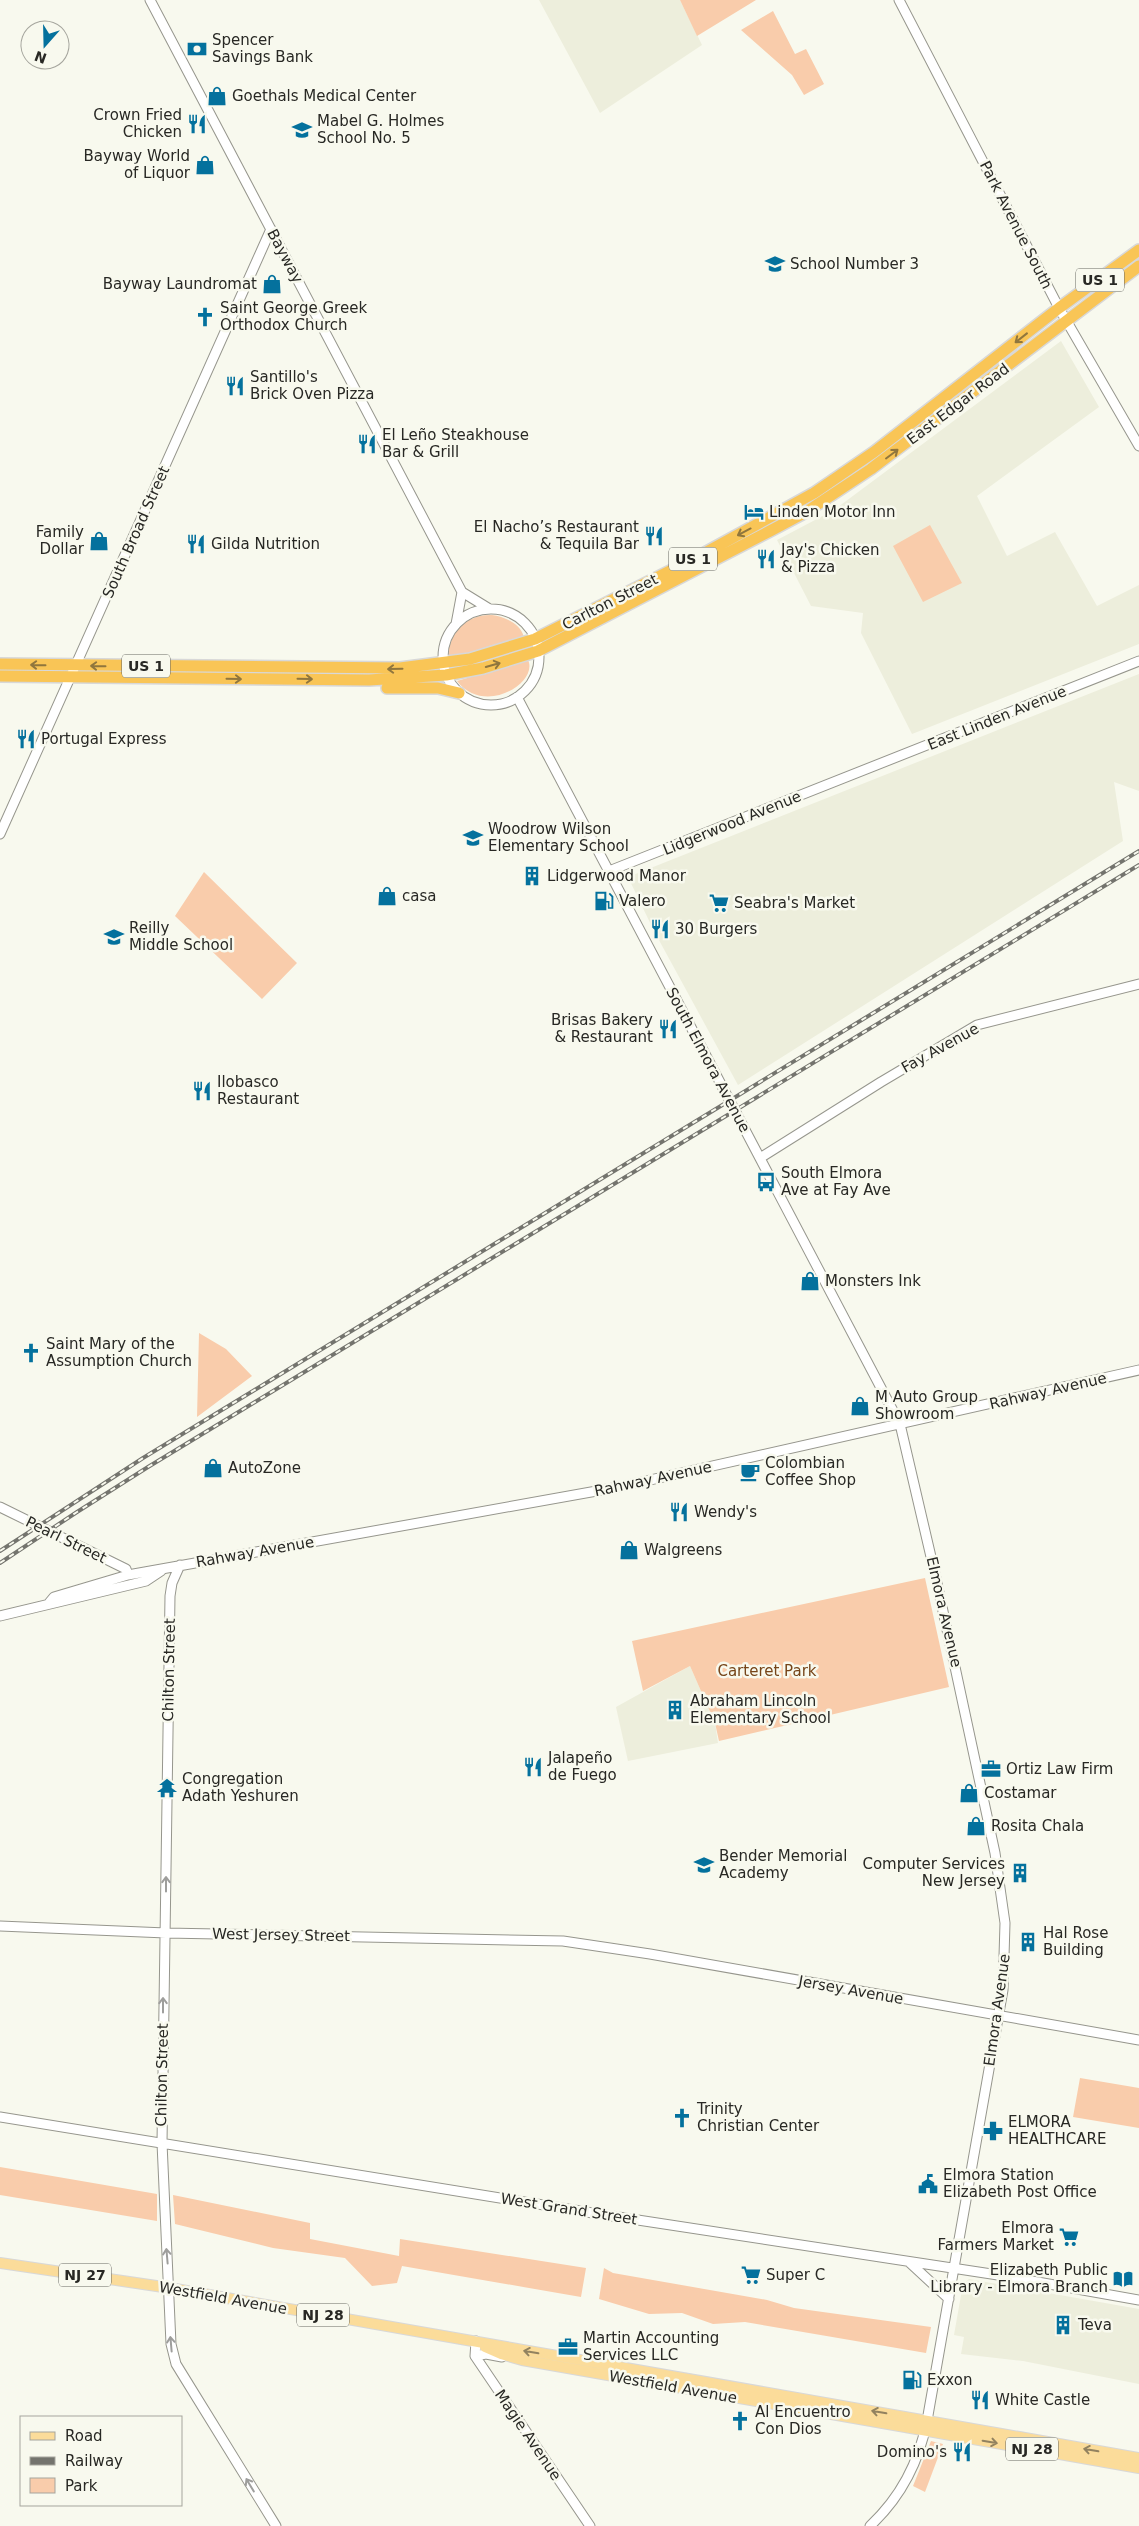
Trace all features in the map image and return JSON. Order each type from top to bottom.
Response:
[{"type":"highway","name":"East Edgar Road","points":[[846,472],[1059,308],[1139,250]]},
{"type":"highway","name":"East Edgar Road","points":[[627,606],[806,512],[871,469],[1139,266]]},
{"type":"highway","name":"Carlton Street","points":[[537,645],[571,623],[783,511],[846,472]]},
{"type":"highway","name":"Carlton Street","points":[[444,670],[483,656],[537,645],[627,606]]},
{"type":"highway","name":"US 1","points":[[0,664],[74,671],[369,680],[444,670]]},
{"type":"highway","name":"US 1","points":[[0,676],[74,671],[415,668],[444,670]]},
{"type":"highway","points":[[369,680],[386,688],[438,688],[459,693]]},
{"type":"main road","name":"Westfield Avenue","points":[[0,2263],[170,2288],[476,2341],[926,2426],[1043,2446],[1139,2458]]},
{"type":"main road","name":"Westfield Avenue","points":[[476,2341],[501,2354],[522,2360],[810,2405]]},
{"type":"main road","name":"Westfield Avenue","points":[[1043,2446],[1139,2468]]},
{"type":"street","name":"Bayway","points":[[150,0],[462,592]]},
{"type":"street","name":"Park Avenue South","points":[[899,0],[1059,308],[1139,446]]},
{"type":"street","name":"South Broad Street","points":[[0,834],[271,229]]},
{"type":"street","points":[[456,624],[472,612],[488,608],[503,610],[527,626],[537,645],[539,664],[534,679],[526,690],[517,697],[500,703],[486,704],[469,700],[459,693],[444,670],[446,641],[456,624],[462,592],[488,608]]},
{"type":"street","name":"East Linden Avenue","points":[[855,776],[1139,661]]},
{"type":"street","name":"South Elmora Avenue","points":[[517,697],[900,1424]]},
{"type":"street","name":"Lidgerwood Avenue","points":[[610,872],[855,776]]},
{"type":"street","name":"Fay Avenue","points":[[760,1158],[881,1082],[977,1025],[1139,984]]},
{"type":"street","name":"Rahway Avenue","points":[[49,1603],[54,1597],[128,1575],[619,1487],[1139,1370]]},
{"type":"street","name":"Elmora Avenue","points":[[870,2526],[889,2506],[909,2476],[920,2450],[926,2426],[1003,1990],[1006,1946],[1003,1895],[961,1690],[900,1424]]},
{"type":"street","name":"Pearl Street","points":[[0,1507],[126,1569],[128,1575]]},
{"type":"street","name":"Chilton Street","points":[[180,1565],[172,1582],[170,1595],[162,2144],[164,2224],[170,2288],[171,2344],[176,2364],[276,2526]]},
{"type":"street","name":"Rahway Avenue","points":[[0,1616],[146,1581],[163,1570]]},
{"type":"street","name":"Chilton Street","points":[[163,1570],[170,1595]]},
{"type":"street","points":[[98,1594],[125,1581],[128,1575]]},
{"type":"street","name":"West Jersey Street","points":[[0,1926],[166,1933],[563,1941]]},
{"type":"street","name":"Jersey Avenue","points":[[563,1941],[650,1954],[1139,2040]]},
{"type":"street","name":"West Grand Street","points":[[0,2117],[954,2268],[1139,2300]]},
{"type":"street","points":[[909,2261],[949,2298]]},
{"type":"street","points":[[476,2341],[475,2356],[486,2354],[522,2360]]},
{"type":"street","name":"Magie Avenue","points":[[475,2356],[590,2526]]},
{"type":"shaded area","points":[[539,0],[680,0],[702,45],[600,113]]},
{"type":"shaded area","points":[[1061,341],[1099,407],[977,496],[1007,556],[1055,532],[1097,606],[1139,585],[1139,644],[912,734],[861,633],[863,613],[811,606],[777,540],[834,510]]},
{"type":"shaded area","points":[[1139,674],[1139,791],[1114,782],[1123,841],[738,1085],[654,931],[628,877]]},
{"type":"shaded area","points":[[690,1666],[715,1723],[718,1743],[628,1761],[616,1707]]},
{"type":"shaded area","name":"Teva","points":[[969,2279],[1139,2309],[1139,2384],[1023,2361],[961,2354],[964,2337],[954,2335],[963,2284]]},
{"type":"green space","points":[[680,0],[756,0],[697,36]]},
{"type":"green space","points":[[773,11],[795,54],[806,49],[824,84],[804,95],[792,75],[741,30]]},
{"type":"green space","points":[[930,525],[962,583],[923,602],[893,546]]},
{"type":"green space","points":[[483,615],[502,617],[516,624],[524,637],[473,653],[448,657],[452,640],[461,626],[467,621]]},
{"type":"green space","points":[[528,660],[529,669],[525,678],[518,686],[495,696],[481,696],[469,691],[457,681]]},
{"type":"green space","points":[[204,872],[297,963],[262,999],[175,916]]},
{"type":"green space","points":[[199,1333],[226,1349],[252,1376],[197,1417]]},
{"type":"green space","name":"Carteret Park","points":[[925,1578],[949,1687],[719,1741],[715,1723],[690,1666],[643,1691],[632,1641]]},
{"type":"green space","points":[[1080,2078],[1139,2088],[1139,2128],[1073,2117]]},
{"type":"green space","points":[[0,2167],[157,2194],[157,2221],[0,2195]]},
{"type":"green space","points":[[173,2195],[310,2223],[310,2239],[399,2256],[400,2239],[586,2268],[581,2297],[402,2266],[397,2283],[372,2286],[345,2258],[273,2248],[175,2224]]},
{"type":"green space","points":[[604,2268],[613,2273],[767,2300],[794,2308],[931,2327],[926,2353],[745,2322],[713,2324],[682,2313],[649,2314],[599,2299]]},
{"type":"green space","points":[[931,2441],[943,2444],[925,2492],[913,2486]]},
{"type":"railway","points":[[0,1551],[143,1458],[1139,851]]},
{"type":"railway","points":[[0,1563],[148,1467],[1139,865]]},
{"type":"place","name":"Spencer Savings Bank","points":[[197,49]]},
{"type":"place","name":"Goethals Medical Center","points":[[217,96]]},
{"type":"place","name":"Crown Fried Chicken","points":[[197,124]]},
{"type":"place","name":"Mabel G. Holmes School No. 5","points":[[302,130]]},
{"type":"place","name":"Bayway World of Liquor","points":[[205,165]]},
{"type":"place","name":"School Number 3","points":[[775,264]]},
{"type":"place","name":"Bayway Laundromat","points":[[272,284]]},
{"type":"place","name":"Saint George Greek Orthodox Church","points":[[205,317]]},
{"type":"place","name":"Santillo's Brick Oven Pizza","points":[[235,386]]},
{"type":"place","name":"El Leño Steakhouse Bar & Grill","points":[[367,444]]},
{"type":"place","name":"Linden Motor Inn","points":[[754,512]]},
{"type":"place","name":"El Nacho’s Restaurant & Tequila Bar","points":[[654,536]]},
{"type":"place","name":"Family Dollar","points":[[99,541]]},
{"type":"place","name":"Gilda Nutrition","points":[[196,544]]},
{"type":"place","name":"Jay's Chicken & Pizza","points":[[766,559]]},
{"type":"place","name":"Portugal Express","points":[[26,739]]},
{"type":"place","name":"Woodrow Wilson Elementary School","points":[[473,838]]},
{"type":"place","name":"Lidgerwood Manor","points":[[532,876]]},
{"type":"place","name":"casa","points":[[387,896]]},
{"type":"place","name":"Valero","points":[[604,901]]},
{"type":"place","name":"Seabra's Market","points":[[719,903]]},
{"type":"place","name":"30 Burgers","points":[[660,929]]},
{"type":"place","name":"Reilly Middle School","points":[[114,937]]},
{"type":"place","name":"Brisas Bakery & Restaurant","points":[[668,1029]]},
{"type":"place","name":"Ilobasco Restaurant","points":[[202,1091]]},
{"type":"place","name":"South Elmora Ave at Fay Ave","points":[[766,1182]]},
{"type":"place","name":"Monsters Ink","points":[[810,1281]]},
{"type":"place","name":"Saint Mary of the Assumption Church","points":[[31,1353]]},
{"type":"place","name":"M Auto Group Showroom","points":[[860,1406]]},
{"type":"place","name":"AutoZone","points":[[213,1468]]},
{"type":"place","name":"Colombian Coffee Shop","points":[[750,1472]]},
{"type":"place","name":"Wendy's","points":[[679,1512]]},
{"type":"place","name":"Walgreens","points":[[629,1550]]},
{"type":"place","name":"Abraham Lincoln Elementary School","points":[[675,1710]]},
{"type":"place","name":"Jalapeño de Fuego","points":[[533,1767]]},
{"type":"place","name":"Ortiz Law Firm","points":[[991,1769]]},
{"type":"place","name":"Congregation Adath Yeshuren","points":[[167,1788]]},
{"type":"place","name":"Costamar","points":[[969,1793]]},
{"type":"place","name":"Rosita Chala","points":[[976,1826]]},
{"type":"place","name":"Bender Memorial Academy","points":[[704,1865]]},
{"type":"place","name":"Computer Services New Jersey","points":[[1020,1873]]},
{"type":"place","name":"Hal Rose Building","points":[[1028,1942]]},
{"type":"place","name":"Trinity Christian Center","points":[[682,2118]]},
{"type":"place","name":"ELMORA HEALTHCARE","points":[[993,2131]]},
{"type":"place","name":"Elmora Station Elizabeth Post Office","points":[[928,2184]]},
{"type":"place","name":"Elmora Farmers Market","points":[[1069,2237]]},
{"type":"place","name":"Super C","points":[[751,2275]]},
{"type":"place","name":"Elizabeth Public Library - Elmora Branch","points":[[1123,2279]]},
{"type":"place","name":"Teva","points":[[1063,2325]]},
{"type":"place","name":"Martin Accounting Services LLC","points":[[568,2347]]},
{"type":"place","name":"Exxon","points":[[912,2380]]},
{"type":"place","name":"White Castle","points":[[980,2400]]},
{"type":"place","name":"Al Encuentro Con Dios","points":[[740,2421]]},
{"type":"place","name":"Domino's","points":[[962,2452]]}]
